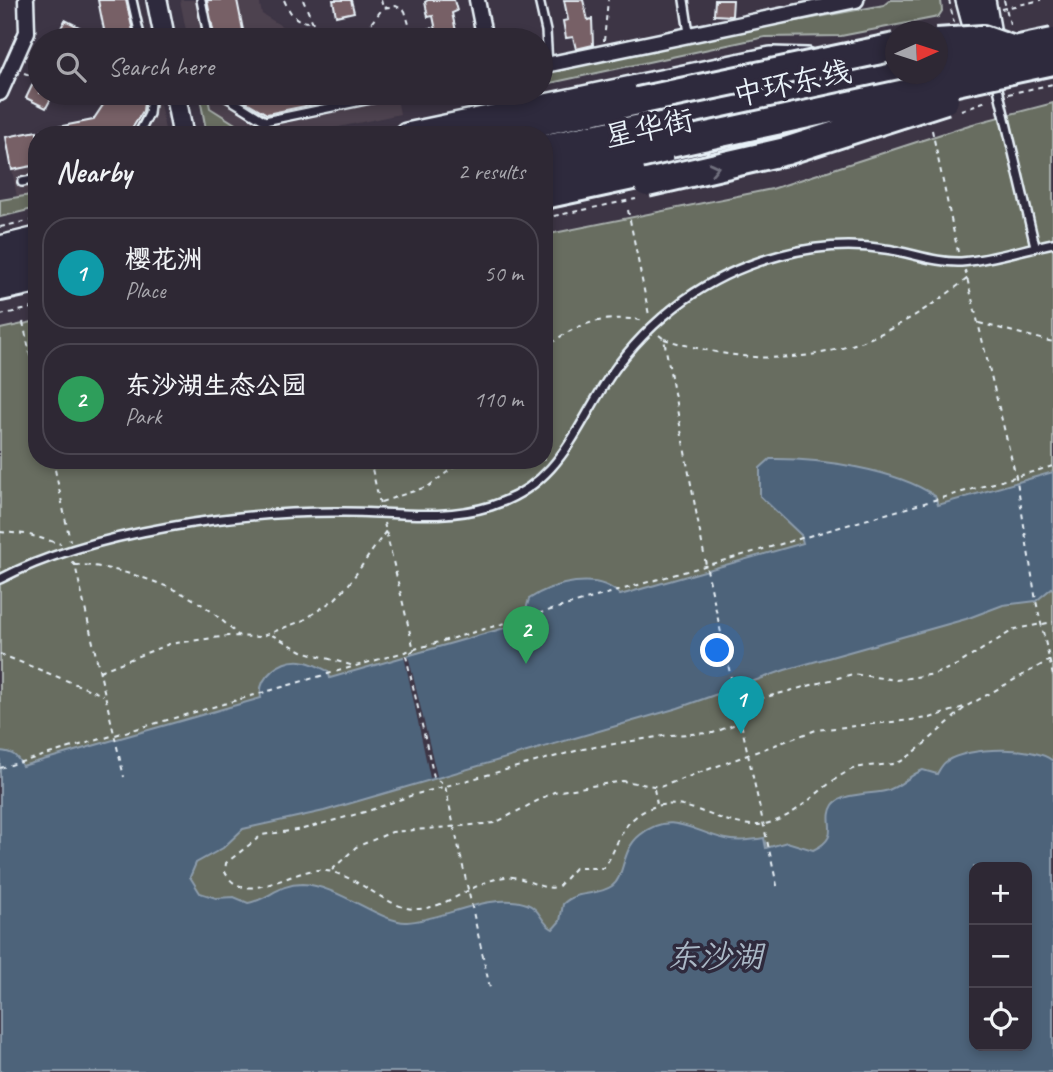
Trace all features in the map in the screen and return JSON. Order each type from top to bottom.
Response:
[{"type":"highway","points":[[553,203],[786,151],[928,105],[993,88],[1000,58],[983,39],[948,41]]},
{"type":"highway","name":"中环东线","points":[[553,169],[1000,58],[1053,42]]},
{"type":"highway","points":[[521,126],[885,49]]},
{"type":"highway","name":"中环东线","points":[[948,65],[1000,58],[1053,61]]},
{"type":"highway","name":"中环东线","points":[[553,146],[885,78]]},
{"type":"highway","points":[[553,193],[660,170],[693,151]]},
{"type":"highway","points":[[0,263],[28,257]]},
{"type":"highway","points":[[0,287],[28,281]]},
{"type":"highway","points":[[0,301],[28,299]]},
{"type":"main road","points":[[157,0],[163,28]]},
{"type":"main road","points":[[966,0],[1000,58]]},
{"type":"main road","points":[[985,0],[1000,58]]},
{"type":"main road","name":"星华街","points":[[553,181],[693,151],[1000,58],[1053,30]]},
{"type":"main road","name":"星华街","points":[[948,51],[1000,58],[1053,70]]},
{"type":"main road","points":[[553,105],[771,59],[795,58],[852,68]]},
{"type":"main road","name":"星华街","points":[[553,132],[885,61]]},
{"type":"main road","points":[[177,105],[181,126]]},
{"type":"main road","points":[[450,126],[551,105]]},
{"type":"main road","points":[[0,248],[28,241]]},
{"type":"main road","points":[[0,301],[28,293]]},
{"type":"street","points":[[0,93],[27,32],[26,0]]},
{"type":"street","points":[[477,0],[483,28]]},
{"type":"street","points":[[553,63],[856,0]]},
{"type":"lane","points":[[132,0],[138,28]]},
{"type":"lane","points":[[201,0],[207,28]]},
{"type":"lane","points":[[539,0],[545,28]]},
{"type":"lane","points":[[684,0],[689,33]]},
{"type":"lane","points":[[1000,58],[1035,246]]},
{"type":"lane","points":[[143,126],[150,105]]},
{"type":"lane","points":[[239,105],[265,121],[342,105]]},
{"type":"lane","points":[[22,182],[28,181]]},
{"type":"lane","points":[[553,467],[576,436],[624,357],[685,299],[753,264],[806,250],[855,246],[885,248],[960,262],[1053,243]]},
{"type":"lane","points":[[0,579],[62,553],[191,524],[315,513],[464,512],[506,500],[528,488],[551,469]]},
{"type":"path","points":[[284,0],[299,22],[313,22]]},
{"type":"path","points":[[303,0],[318,28]]},
{"type":"path","points":[[363,28],[375,22],[383,8],[381,0]]},
{"type":"path","points":[[603,46],[608,0]]},
{"type":"path","points":[[383,8],[401,8],[410,28]]},
{"type":"path","points":[[932,130],[960,262],[969,277],[1017,481],[1036,601],[1053,676]]},
{"type":"path","points":[[628,210],[652,329]]},
{"type":"path","points":[[0,227],[28,221]]},
{"type":"path","points":[[553,343],[567,332],[599,320],[631,318],[648,321],[652,329],[664,339],[741,357],[807,357],[838,352],[906,321],[969,277]]},
{"type":"path","points":[[0,315],[28,309]]},
{"type":"path","points":[[23,322],[28,345]]},
{"type":"path","points":[[979,323],[1053,342]]},
{"type":"path","points":[[664,339],[706,565],[743,721],[778,890]]},
{"type":"path","points":[[0,768],[1053,466]]},
{"type":"path","points":[[0,532],[26,534],[72,548],[55,469]]},
{"type":"path","points":[[372,469],[414,650]]},
{"type":"path","points":[[380,503],[429,486],[451,469]]},
{"type":"path","points":[[100,671],[169,644],[272,635],[304,620],[335,599],[364,565],[386,530]]},
{"type":"path","points":[[62,553],[75,565],[124,777]]},
{"type":"path","points":[[75,565],[111,570],[171,589],[213,611],[240,637]]},
{"type":"path","points":[[739,705],[853,674],[896,680],[935,674],[957,665],[1008,632],[1053,622]]},
{"type":"path","points":[[272,635],[302,651],[355,667]]},
{"type":"path","points":[[414,650],[406,656],[434,777],[445,786],[490,988]]},
{"type":"path","points":[[0,654],[105,696]]},
{"type":"path","points":[[743,721],[713,733],[668,735],[583,749],[445,786],[368,811],[303,828],[262,835],[250,841],[224,867],[230,880],[256,887],[273,885],[304,871],[331,871],[356,880],[403,907],[430,907],[505,877],[551,888],[558,887],[580,867],[599,871],[607,864],[617,837],[634,818],[657,803],[671,803],[738,822],[764,824],[789,815],[845,772],[902,760],[967,706],[1050,660]]},
{"type":"path","points":[[331,871],[356,847],[379,836],[495,823],[534,800],[580,785],[623,781],[654,788],[672,784],[816,730],[930,718],[967,706]]},
{"type":"path","points":[[654,788],[657,803]]},
{"type":"shaded area","points":[[180,0],[259,0],[262,14],[285,28],[186,28]]},
{"type":"shaded area","points":[[103,105],[160,105],[164,126],[62,126],[93,120]]},
{"type":"shaded area","points":[[201,105],[398,105],[400,114],[343,126],[205,126]]},
{"type":"shaded area","points":[[28,133],[28,195],[17,197],[6,137]]},
{"type":"green space","points":[[890,0],[941,0],[942,11],[938,17],[918,21],[885,21],[885,27],[841,36],[765,37],[553,82],[553,71],[670,44],[884,5]]},
{"type":"green space","points":[[1053,103],[1053,1072],[0,1072],[0,329],[28,323],[28,469],[553,469],[553,233],[772,189],[969,125]]},
{"type":"green space","points":[[201,105],[209,105],[238,126],[205,126]]},
{"type":"green space","points":[[28,195],[28,210],[0,217],[0,200]]},
{"type":"water","name":"东沙湖","points":[[770,459],[833,463],[878,472],[919,487],[935,496],[938,505],[1053,472],[1053,587],[1036,601],[1003,605],[966,619],[785,670],[678,708],[324,811],[243,829],[223,848],[196,863],[190,877],[200,893],[216,898],[234,897],[248,903],[294,885],[316,886],[385,917],[407,922],[436,917],[483,903],[513,901],[532,906],[553,929],[560,921],[563,904],[569,899],[606,889],[616,882],[629,848],[651,827],[673,823],[731,840],[764,838],[766,848],[787,842],[813,850],[822,845],[830,834],[830,811],[837,801],[843,798],[890,789],[923,770],[937,774],[947,761],[969,753],[1001,750],[1032,752],[1053,761],[1053,1072],[0,1072],[0,751],[14,755],[22,766],[261,698],[263,683],[267,677],[286,663],[301,661],[312,664],[328,671],[330,678],[522,623],[529,599],[563,584],[600,583],[620,595],[803,543],[801,535],[760,496],[760,468]]},
{"type":"pier","points":[[408,655],[437,776],[430,778],[404,656]]},
{"type":"building","points":[[98,0],[126,0],[132,28],[104,28]]},
{"type":"building","points":[[207,0],[237,0],[243,28],[213,28]]},
{"type":"building","points":[[333,0],[351,0],[354,12],[336,16]]},
{"type":"building","points":[[454,0],[457,11],[452,13],[455,28],[436,28],[433,16],[428,17],[425,2]]},
{"type":"building","points":[[564,0],[583,0],[588,20],[592,19],[593,45],[576,49],[573,37],[566,38],[563,21],[568,20]]},
{"type":"building","points":[[715,0],[733,0],[732,16],[714,15]]},
{"type":"building","points":[[65,20],[81,28],[61,28]]},
{"type":"building","points":[[103,105],[144,105],[134,126],[62,126],[93,120]]},
{"type":"building","points":[[252,105],[310,105],[267,114]]},
{"type":"building","points":[[28,133],[28,167],[12,170],[6,137]]},
{"type":"place","name":"东沙湖生态公园","points":[[526,664]]},
{"type":"place","name":"樱花洲","points":[[741,734]]}]
